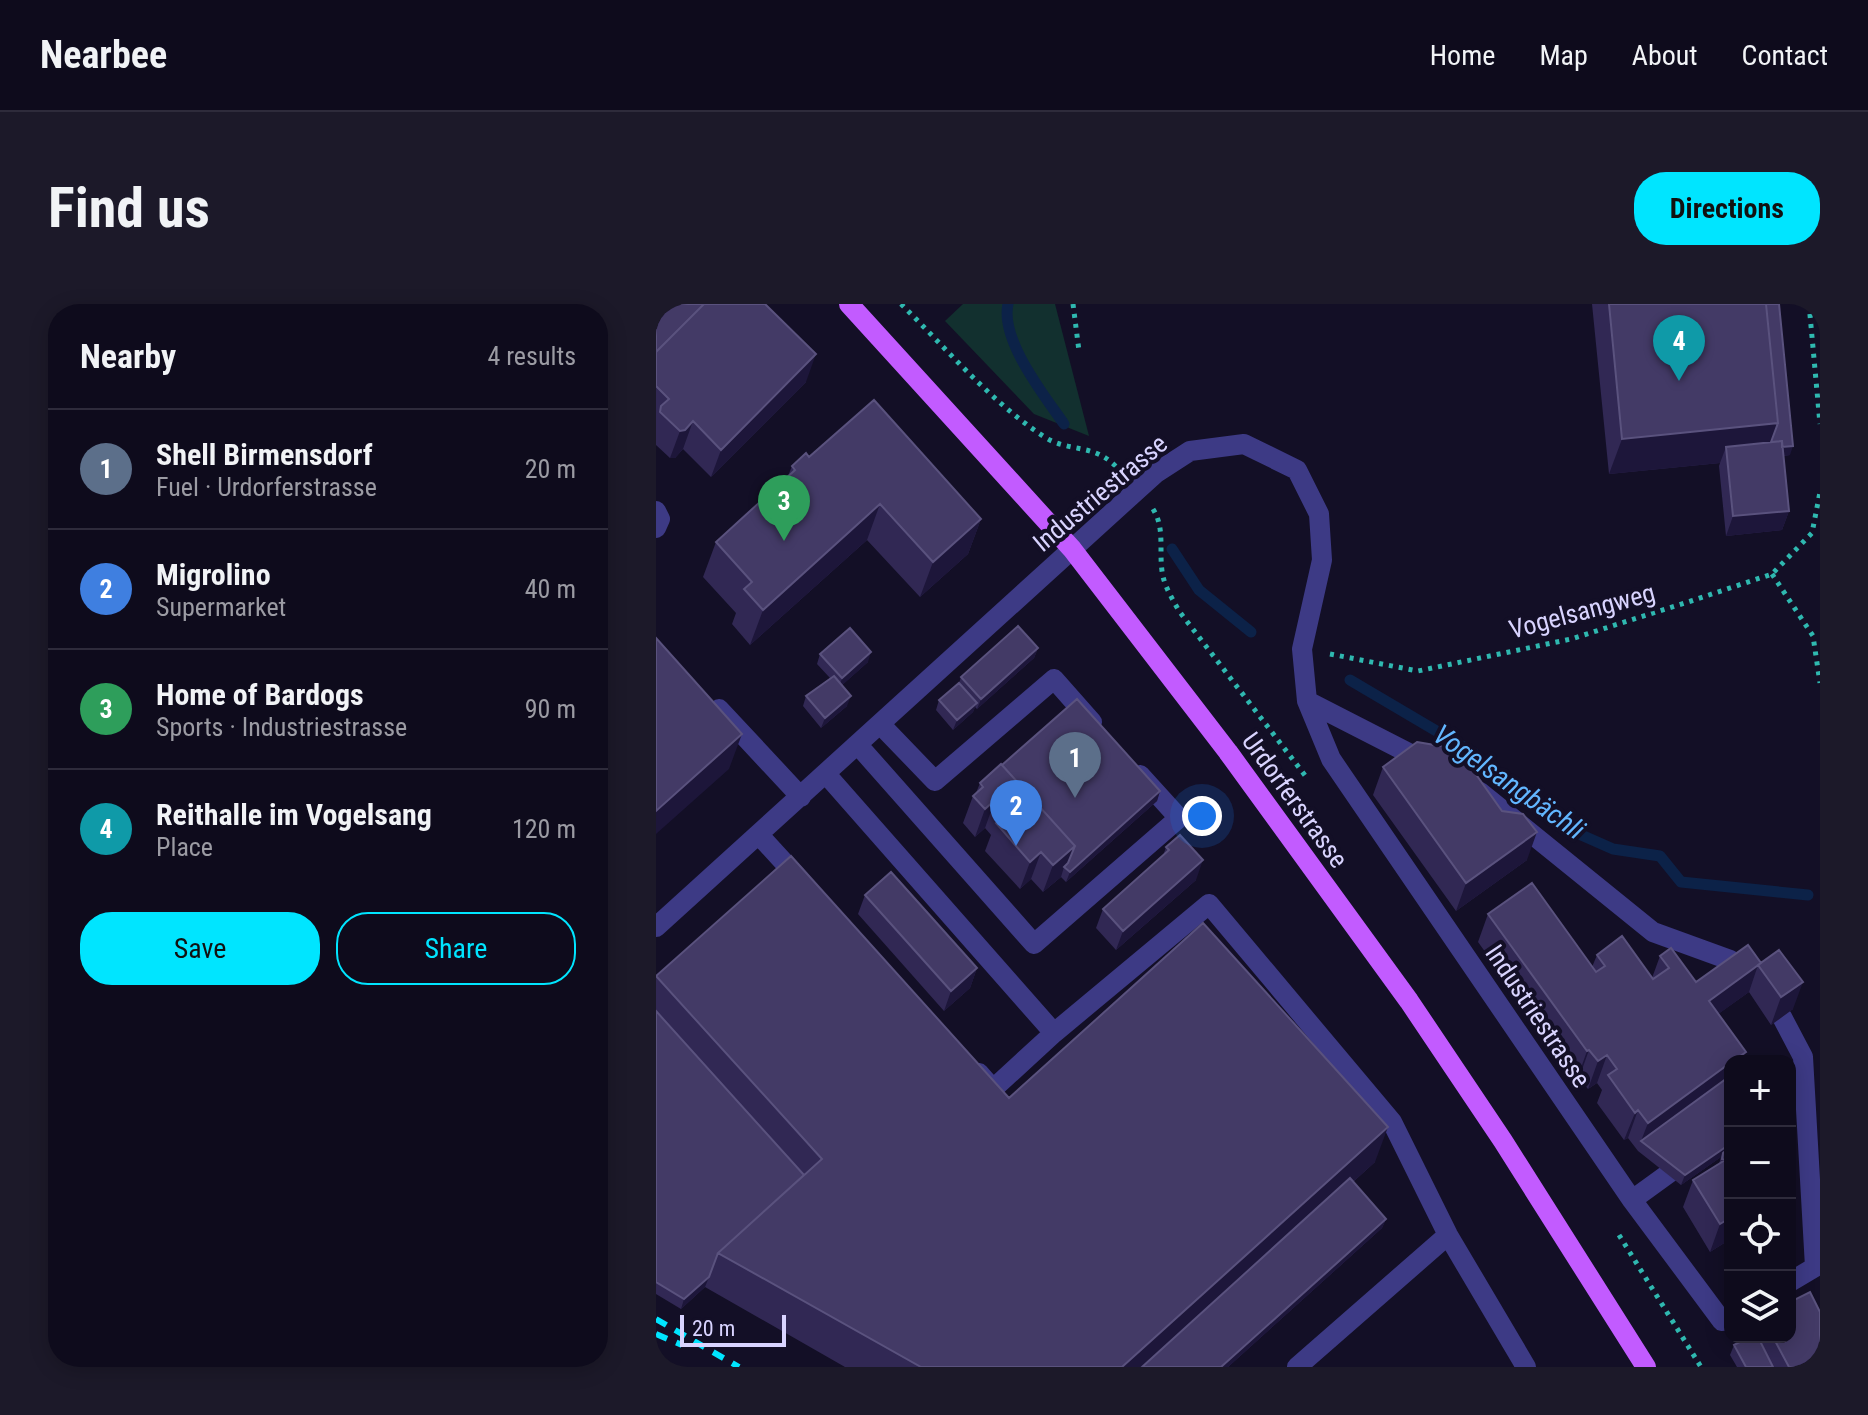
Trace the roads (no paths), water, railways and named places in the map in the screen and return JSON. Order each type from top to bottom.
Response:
[{"type":"main road","name":"Urdorferstrasse","points":[[849,304],[1072,549],[1238,765],[1409,1001],[1512,1154],[1646,1367]]},
{"type":"street","name":"Industriestrasse","points":[[656,927],[1156,473],[1190,451],[1244,444],[1297,470],[1319,514],[1322,560],[1302,649],[1307,701],[1331,759],[1632,1200],[1724,1316]]},
{"type":"street","points":[[656,511],[660,519],[656,528]]},
{"type":"street","points":[[881,725],[935,781],[1054,679],[1106,737]]},
{"type":"street","points":[[708,696],[801,797]]},
{"type":"street","points":[[1307,701],[1472,785],[1653,932],[1730,960],[1760,985]]},
{"type":"street","points":[[858,745],[1034,944],[1179,818],[1127,760]]},
{"type":"street","points":[[826,774],[1054,1033]]},
{"type":"street","points":[[759,835],[812,893]]},
{"type":"street","points":[[961,1054],[993,1089],[1054,1033],[1209,904],[1392,1122],[1448,1235],[1526,1367]]},
{"type":"street","points":[[1782,1017],[1803,1057],[1798,1099],[1815,1267],[1796,1278]]},
{"type":"street","points":[[1632,1200],[1724,1133]]},
{"type":"street","points":[[1297,1367],[1448,1235]]},
{"type":"waterway","name":"Vogelsangbächli","points":[[1008,304],[1007,318],[1017,350],[1035,383],[1064,424]]},
{"type":"waterway","name":"Vogelsangbächli","points":[[1172,549],[1199,590],[1251,632]]},
{"type":"waterway","name":"Vogelsangbächli","points":[[1350,680],[1472,752],[1570,830],[1613,849],[1660,856],[1681,882],[1808,895]]},
{"type":"railway","points":[[656,1319],[739,1367]]},
{"type":"railway","points":[[656,1334],[682,1345]]},
{"type":"place","name":"Reithalle im Vogelsang","points":[[1679,381]]},
{"type":"place","name":"Home of Bardogs","points":[[784,541]]},
{"type":"place","name":"Shell Birmensdorf","points":[[1075,798]]},
{"type":"place","name":"Migrolino","points":[[1016,846]]}]
